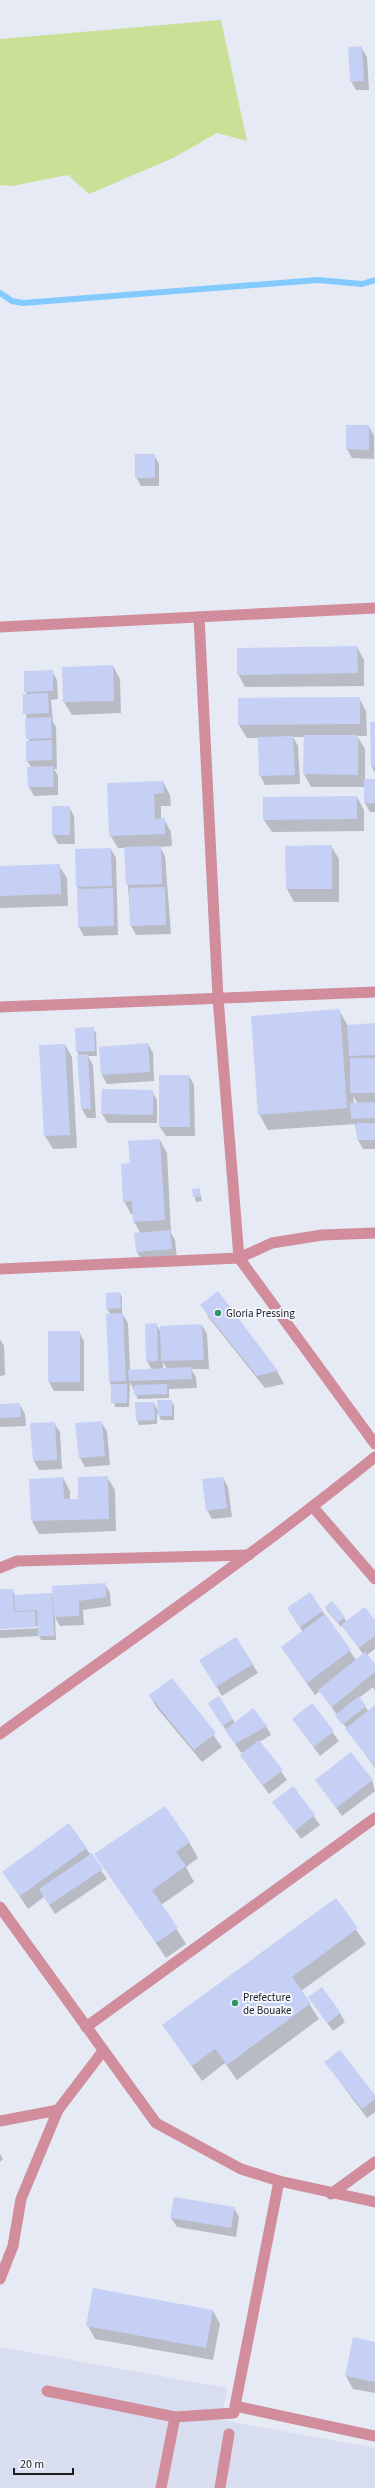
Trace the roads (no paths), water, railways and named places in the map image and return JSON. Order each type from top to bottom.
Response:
[{"type":"street","points":[[0,627],[375,608]]},
{"type":"street","points":[[199,617],[218,998],[239,1258],[375,1444]]},
{"type":"street","points":[[0,1007],[375,992]]},
{"type":"street","points":[[0,1269],[239,1258],[272,1243],[322,1235],[375,1233]]},
{"type":"street","points":[[0,1734],[249,1555],[313,1507],[375,1457]]},
{"type":"street","points":[[313,1507],[375,1579]]},
{"type":"street","points":[[0,1568],[17,1561],[249,1555]]},
{"type":"street","points":[[86,2027],[375,1818]]},
{"type":"street","points":[[0,1907],[156,2123],[241,2169],[279,2181],[331,2194],[375,2202]]},
{"type":"street","points":[[0,2279],[13,2246],[21,2199],[58,2110],[103,2051]]},
{"type":"street","points":[[0,2121],[58,2110]]},
{"type":"street","points":[[331,2194],[375,2162]]},
{"type":"street","points":[[279,2181],[235,2406],[375,2436]]},
{"type":"street","points":[[47,2391],[175,2417],[234,2413]]},
{"type":"street","points":[[161,2488],[175,2417]]},
{"type":"street","points":[[220,2488],[229,2434]]},
{"type":"waterway","points":[[0,293],[12,301],[23,303],[318,280],[362,284],[375,280]]},
{"type":"place","name":"Gloria Pressing","points":[[218,1313]]},
{"type":"place","name":"Prefecture de Bouake","points":[[235,2003]]}]
